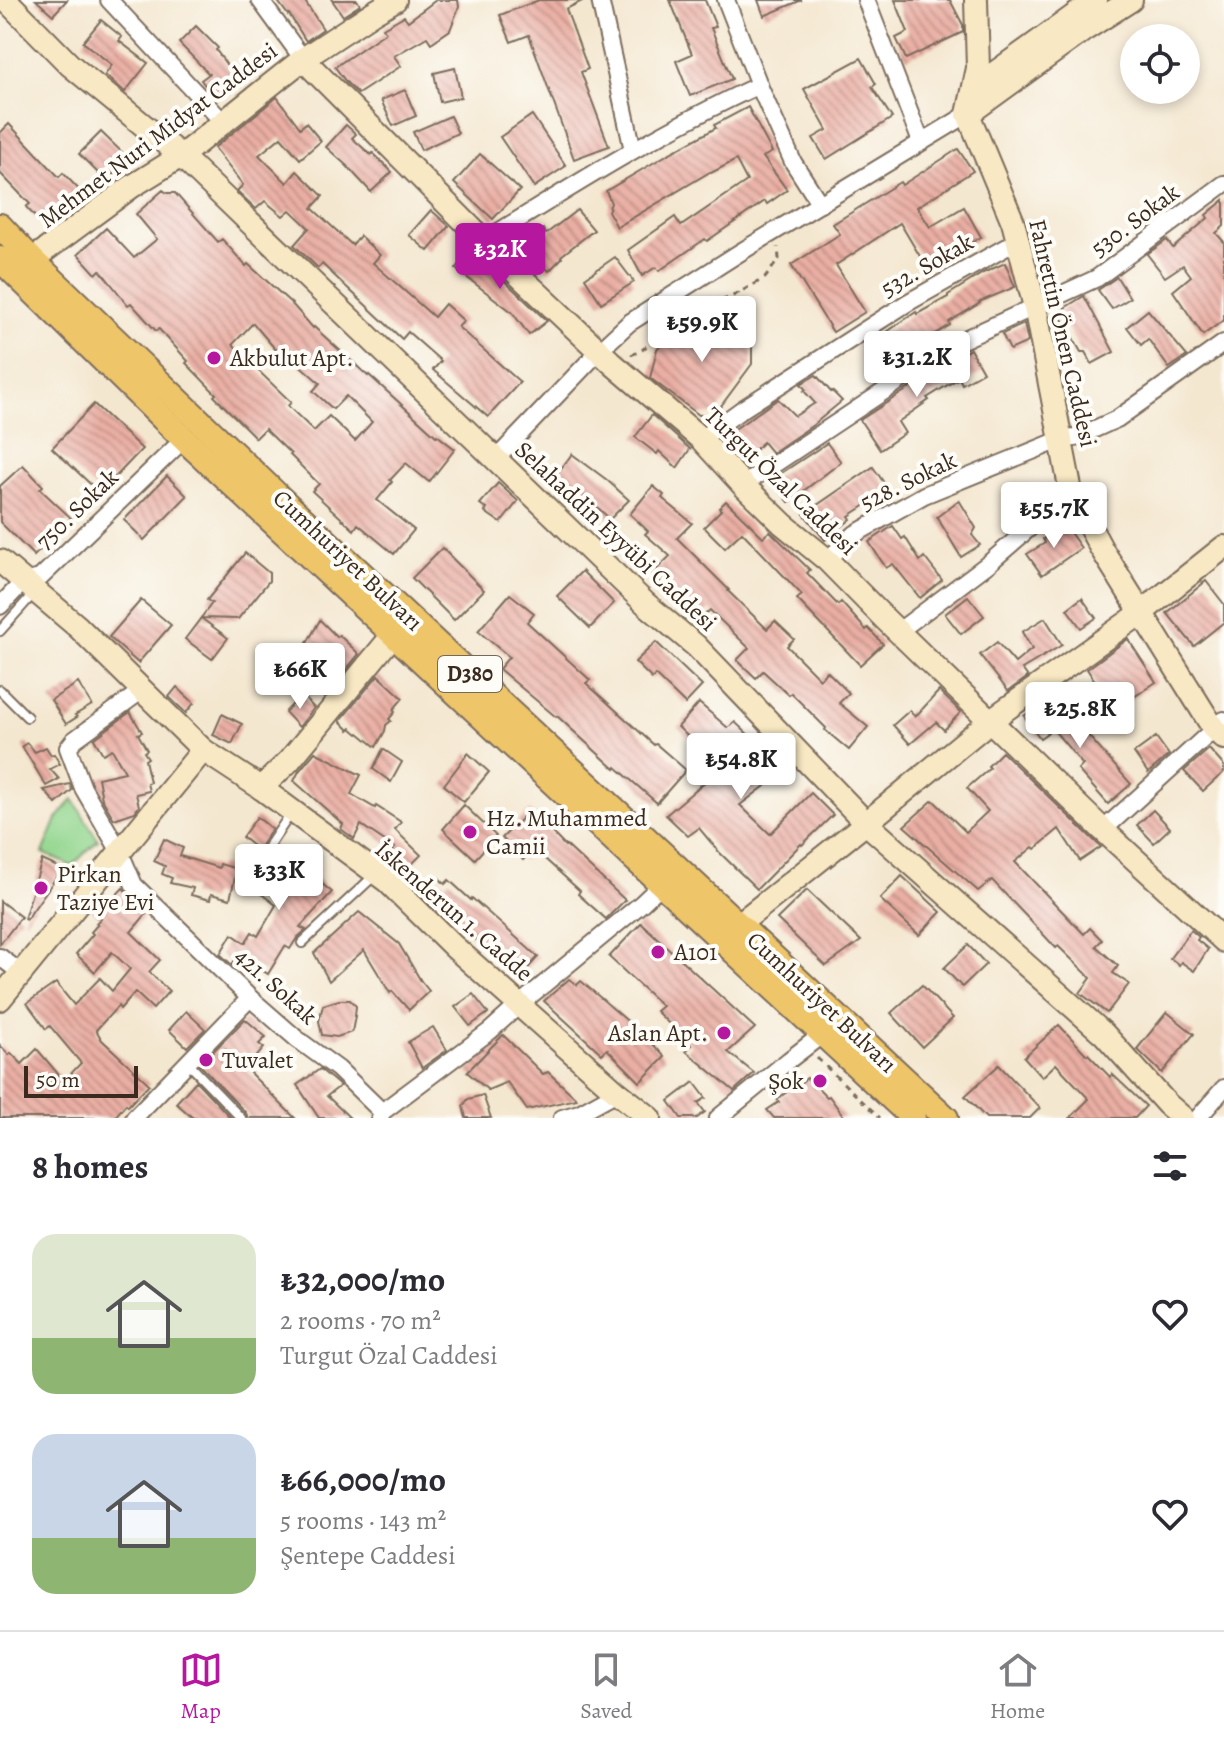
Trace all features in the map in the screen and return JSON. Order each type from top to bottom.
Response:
[{"type":"main road","name":"Cumhuriyet Bulvarı","points":[[0,226],[269,487],[946,1118]]},
{"type":"main road","name":"Cumhuriyet Bulvarı","points":[[0,259],[184,439],[913,1118]]},
{"type":"street","name":"Selahaddin Eyyübi Caddesi","points":[[6,0],[70,65],[181,156],[646,604],[696,646],[866,823],[1104,1034],[1168,1113]]},
{"type":"street","points":[[109,0],[224,123]]},
{"type":"street","points":[[260,0],[303,59]]},
{"type":"street","points":[[600,0],[633,150]]},
{"type":"street","points":[[726,0],[793,162],[820,204]]},
{"type":"street","points":[[866,0],[921,142]]},
{"type":"street","points":[[968,114],[978,68],[976,0]]},
{"type":"street","points":[[974,88],[1096,0]]},
{"type":"street","points":[[495,460],[606,358],[629,323],[968,114],[1131,0]]},
{"type":"street","name":"Mehmet Nuri Midyat Caddesi","points":[[32,260],[131,187],[181,156],[303,59],[384,3]]},
{"type":"street","name":"Turgut Özal Caddesi","points":[[303,59],[484,241],[606,358],[701,439],[783,524],[827,560],[1103,830],[1224,941]]},
{"type":"street","points":[[484,241],[633,150],[706,109],[759,85]]},
{"type":"street","name":"Fahrettin Önen Caddesi","points":[[968,114],[1013,222],[1035,307],[1071,492],[1141,613],[1221,729]]},
{"type":"street","name":"530. Sokak","points":[[743,485],[958,342],[1097,278],[1224,184]]},
{"type":"street","name":"532. Sokak","points":[[701,439],[907,303],[1017,241]]},
{"type":"street","name":"528. Sokak","points":[[827,560],[855,534],[924,495],[1117,419],[1224,343]]},
{"type":"street","name":"750. Sokak","points":[[0,606],[40,578],[184,439]]},
{"type":"street","points":[[899,631],[988,564],[1071,492]]},
{"type":"street","points":[[739,924],[991,720],[1220,557]]},
{"type":"street","name":"İskenderun 1. Cadde","points":[[0,561],[78,627],[203,750],[261,788],[387,881],[453,946],[650,1118]]},
{"type":"street","points":[[261,788],[305,743],[393,635]]},
{"type":"street","name":"421. Sokak","points":[[141,691],[74,740],[68,748],[83,788],[119,850],[134,885],[250,998],[338,1069],[381,1115]]},
{"type":"street","points":[[1103,830],[1221,729]]},
{"type":"street","points":[[0,999],[203,750]]},
{"type":"street","points":[[381,1115],[490,1031],[663,883]]},
{"type":"street","points":[[0,957],[21,973]]},
{"type":"street","points":[[134,1118],[250,998]]},
{"type":"street","points":[[718,1118],[824,1033]]},
{"type":"street","points":[[1198,1118],[1224,1088]]},
{"type":"street","points":[[562,1118],[579,1113],[617,1092]]},
{"type":"lane","points":[[0,631],[29,587]]},
{"type":"lane","points":[[0,690],[27,717]]},
{"type":"lane","points":[[245,882],[291,812]]},
{"type":"lane","points":[[302,943],[377,873]]},
{"type":"lane","points":[[188,1063],[241,1118]]},
{"type":"path","points":[[606,358],[642,350],[675,321],[687,320],[705,307],[765,278],[779,259],[775,231]]},
{"type":"path","points":[[730,329],[739,292]]},
{"type":"green space","points":[[73,799],[98,840],[72,866],[43,853],[57,819]]},
{"type":"building","points":[[36,0],[67,0],[53,15]]},
{"type":"building","points":[[277,0],[304,0],[323,29],[306,41]]},
{"type":"building","points":[[332,0],[357,0],[360,5],[343,16]]},
{"type":"building","points":[[436,0],[458,0],[459,7],[450,30],[431,43],[427,37],[394,56],[401,66],[358,94],[335,67],[386,32],[383,28],[404,16],[408,21]]},
{"type":"building","points":[[539,0],[584,0],[566,9],[588,69],[581,72],[609,146],[574,159],[529,35],[511,42],[500,15]]},
{"type":"building","points":[[670,0],[705,0],[716,27],[711,28],[732,79],[690,96],[676,61],[692,54]]},
{"type":"building","points":[[758,0],[802,0],[764,16]]},
{"type":"building","points":[[895,0],[950,0],[963,25],[963,32],[906,59],[896,38],[908,32]]},
{"type":"building","points":[[101,20],[122,37],[119,41],[148,63],[125,92],[105,75],[112,65],[83,42]]},
{"type":"building","points":[[196,26],[218,48],[216,50],[239,82],[216,99],[201,80],[209,74],[179,43]]},
{"type":"building","points":[[861,58],[876,84],[872,87],[892,118],[826,159],[813,138],[827,130],[804,89]]},
{"type":"building","points":[[455,68],[461,97],[440,102],[434,73]]},
{"type":"building","points":[[405,90],[416,116],[393,126],[381,100]]},
{"type":"building","points":[[277,97],[300,128],[306,123],[321,141],[300,159],[281,137],[259,155],[287,183],[297,171],[323,196],[312,208],[352,245],[360,236],[380,255],[373,263],[434,317],[445,304],[464,321],[458,327],[520,382],[488,417],[433,370],[441,361],[408,332],[402,339],[322,264],[318,268],[294,245],[309,228],[290,210],[283,216],[265,201],[256,209],[237,191],[243,185],[214,148]]},
{"type":"building","points":[[748,107],[772,152],[763,157],[787,190],[767,204],[765,201],[659,271],[656,267],[642,276],[628,250],[675,217],[681,226],[747,181],[736,160],[617,227],[608,211],[611,203],[606,191]]},
{"type":"building","points":[[532,115],[566,166],[534,187],[500,137]]},
{"type":"building","points":[[450,116],[458,133],[421,150],[413,132]]},
{"type":"building","points":[[9,124],[59,177],[63,173],[87,198],[48,231],[26,207],[30,204],[0,173],[0,133]]},
{"type":"building","points":[[346,125],[356,134],[352,138],[392,172],[371,192],[326,147]]},
{"type":"building","points":[[101,132],[129,159],[106,181],[79,154]]},
{"type":"building","points":[[958,149],[973,171],[917,207],[930,227],[964,207],[981,237],[927,268],[900,223],[836,265],[865,312],[833,332],[791,265],[840,234],[833,224]]},
{"type":"building","points":[[480,154],[520,190],[493,219],[454,183]]},
{"type":"building","points":[[163,190],[175,193],[218,242],[222,239],[246,266],[248,264],[292,304],[313,328],[436,436],[455,449],[429,482],[406,463],[377,500],[414,530],[394,554],[358,524],[354,530],[312,491],[319,484],[265,429],[256,438],[214,396],[216,394],[159,329],[156,331],[131,303],[128,305],[100,270],[96,274],[78,254],[106,228],[134,258],[157,239],[136,214]],"holes":[[[253,323],[276,350],[279,347],[320,383],[313,391],[333,409],[346,396],[372,422],[355,441],[329,416],[314,431],[288,406],[291,402],[233,344]]]},
{"type":"building","points":[[1224,200],[1224,226],[1216,233],[1224,242],[1224,320],[1203,335],[1173,291],[1191,276],[1183,265],[1165,277],[1147,254],[1167,240],[1173,248]]},
{"type":"building","points":[[431,210],[449,226],[428,251],[409,235]]},
{"type":"building","points":[[577,210],[594,230],[561,256],[549,271],[522,245],[543,229],[546,234]]},
{"type":"building","points":[[472,249],[547,321],[529,335],[512,312],[456,269]]},
{"type":"building","points":[[615,257],[634,282],[601,303],[585,278]]},
{"type":"building","points":[[1005,263],[1015,287],[979,302],[949,322],[950,325],[896,358],[881,336],[916,312]]},
{"type":"building","points":[[1117,277],[1130,298],[1112,309],[1098,290]]},
{"type":"building","points":[[1084,296],[1114,352],[1092,364],[1085,352],[1081,352],[1058,312]]},
{"type":"building","points":[[1148,310],[1187,356],[1169,368],[1148,339],[1141,345],[1127,327]]},
{"type":"building","points":[[709,311],[752,347],[752,364],[715,414],[699,415],[650,378],[657,349],[678,325],[693,322]]},
{"type":"building","points":[[1024,324],[1028,342],[1010,350],[1002,334]]},
{"type":"building","points":[[970,349],[983,372],[962,384],[959,378],[927,398],[929,400],[898,422],[905,433],[880,450],[860,420]]},
{"type":"building","points":[[816,375],[842,401],[813,425],[772,453],[763,442],[742,463],[724,444],[730,438],[726,435],[778,399],[795,416],[815,403],[801,384]]},
{"type":"building","points":[[94,404],[142,449],[100,493],[52,448]]},
{"type":"building","points":[[652,415],[690,449],[677,468],[659,451],[657,454],[635,437]]},
{"type":"building","points":[[827,443],[841,462],[789,502],[771,480]]},
{"type":"building","points":[[572,454],[629,500],[610,519],[585,496],[582,500],[554,478]]},
{"type":"building","points":[[23,465],[43,486],[40,489],[71,518],[34,556],[0,522],[0,486]]},
{"type":"building","points":[[873,467],[889,490],[849,516],[851,519],[825,540],[804,514]]},
{"type":"building","points":[[167,476],[187,496],[144,540],[124,520]]},
{"type":"building","points":[[498,483],[518,501],[501,523],[485,512],[487,509],[480,504]]},
{"type":"building","points":[[653,486],[664,495],[662,498],[692,523],[677,538],[767,629],[775,621],[794,639],[787,646],[820,679],[827,671],[849,693],[839,703],[868,727],[849,750],[825,730],[791,693],[789,695],[763,671],[756,678],[737,660],[749,648],[710,610],[699,620],[652,574],[670,556],[645,534],[648,531],[630,514]]},
{"type":"building","points":[[959,500],[976,528],[972,535],[980,545],[961,557],[937,517]]},
{"type":"building","points":[[726,501],[763,537],[770,531],[810,570],[807,573],[838,605],[841,602],[883,644],[860,665],[797,599],[802,595],[742,532],[725,548],[704,527]]},
{"type":"building","points":[[1064,524],[1081,548],[1042,575],[1027,554],[1045,543],[1043,539]]},
{"type":"building","points":[[893,526],[902,539],[905,537],[920,561],[924,557],[942,580],[920,598],[893,564],[886,568],[869,542]]},
{"type":"building","points":[[442,548],[484,590],[454,620],[412,578]]},
{"type":"building","points":[[245,553],[269,573],[269,581],[238,619],[201,618],[212,603],[207,600]]},
{"type":"building","points":[[582,571],[614,603],[590,628],[557,596]]},
{"type":"building","points":[[1206,581],[1224,604],[1224,622],[1194,646],[1167,613]]},
{"type":"building","points":[[510,594],[534,613],[527,622],[590,680],[586,683],[686,770],[657,803],[499,669],[509,657],[478,631]]},
{"type":"building","points":[[968,596],[984,616],[961,634],[945,614]]},
{"type":"building","points":[[1082,598],[1096,618],[1081,628],[1067,609]]},
{"type":"building","points":[[141,600],[171,625],[138,663],[109,637]]},
{"type":"building","points":[[201,618],[228,638],[212,659],[185,639]]},
{"type":"building","points":[[1045,618],[1062,645],[1022,669],[1028,677],[1008,691],[980,655],[997,642],[1015,663],[1032,649],[1022,632]]},
{"type":"building","points":[[320,620],[359,654],[338,680],[316,659],[320,655],[307,643]]},
{"type":"building","points":[[1128,639],[1156,682],[1119,707],[1104,685],[1099,687],[1087,669]]},
{"type":"building","points":[[656,642],[702,686],[685,704],[655,675],[652,679],[635,662]]},
{"type":"building","points":[[378,675],[403,698],[393,710],[391,721],[376,747],[340,721]]},
{"type":"building","points":[[78,683],[92,705],[66,724],[51,700]]},
{"type":"building","points":[[177,687],[194,703],[186,713],[169,697]]},
{"type":"building","points":[[939,691],[961,712],[944,730],[936,722],[910,744],[893,725],[910,710],[915,717]]},
{"type":"building","points":[[302,695],[314,708],[299,727],[285,712]]},
{"type":"building","points":[[1051,697],[1074,728],[1078,724],[1131,784],[1108,804],[1078,770],[1083,765],[1053,729],[1040,738],[1024,716]]},
{"type":"building","points":[[699,703],[728,728],[735,722],[786,770],[740,805],[770,834],[811,793],[833,815],[757,889],[699,828],[688,836],[666,815],[721,768],[678,727]]},
{"type":"building","points":[[130,712],[142,732],[138,734],[147,750],[144,752],[148,758],[145,760],[149,791],[136,794],[139,806],[135,812],[114,819],[102,799],[98,778],[125,772],[112,749],[103,754],[94,739]]},
{"type":"building","points":[[222,714],[242,724],[232,744],[213,735]]},
{"type":"building","points":[[1156,737],[1169,755],[1148,773],[1134,753]]},
{"type":"building","points":[[27,743],[35,752],[46,747],[51,755],[54,754],[60,764],[50,769],[59,779],[46,786],[22,746]]},
{"type":"building","points":[[383,749],[402,762],[391,782],[373,769]]},
{"type":"building","points":[[1209,749],[1224,766],[1224,772],[1203,791],[1184,771]]},
{"type":"building","points":[[315,752],[361,775],[351,794],[401,822],[395,830],[421,855],[401,875],[383,860],[395,848],[361,825],[354,839],[341,829],[343,824],[294,781]]},
{"type":"building","points":[[1002,752],[1101,847],[1080,861],[1059,829],[1015,862],[1084,934],[1090,928],[1102,940],[1096,946],[1118,966],[1113,973],[1129,984],[1107,1013],[1080,993],[1091,978],[1058,946],[1056,948],[992,880],[978,891],[904,826],[933,800],[966,832],[988,811],[967,788],[990,768],[988,766]]},
{"type":"building","points":[[468,753],[489,772],[464,802],[444,785]]},
{"type":"building","points":[[70,784],[72,790],[56,804],[44,790]]},
{"type":"building","name":"Hz. Muhammed Camii","points":[[464,805],[496,836],[475,859],[443,829]]},
{"type":"building","points":[[530,810],[625,900],[606,919],[534,849],[523,860],[502,838]]},
{"type":"building","points":[[1153,810],[1170,828],[1154,843],[1137,825]]},
{"type":"building","points":[[257,817],[272,829],[258,850],[242,837]]},
{"type":"building","points":[[164,839],[183,848],[180,856],[219,868],[220,864],[237,869],[230,899],[211,894],[210,900],[191,895],[193,888],[170,883],[172,878],[162,874],[165,866],[154,861]]},
{"type":"building","points":[[277,847],[332,892],[300,927],[306,930],[290,949],[285,946],[268,974],[238,955],[232,965],[220,954],[232,934],[245,943],[252,932],[258,936],[276,905],[251,886]]},
{"type":"building","name":"Pirkan Taziye Evi","points":[[42,860],[62,869],[26,920],[24,919]]},
{"type":"building","points":[[902,876],[941,912],[919,935],[880,899]]},
{"type":"building","points":[[439,878],[445,884],[449,880],[472,898],[538,957],[519,978],[439,906],[435,909],[422,896]]},
{"type":"building","points":[[123,888],[147,913],[131,932],[160,960],[149,972],[169,991],[153,1009],[135,992],[96,1030],[102,1040],[149,1084],[114,1118],[0,1118],[0,1045],[22,1064],[37,1049],[64,1081],[81,1063],[50,1026],[46,1029],[27,1003],[56,983],[74,1005],[100,978],[112,991],[130,969],[112,952],[95,972],[76,954],[93,934],[91,932],[101,918],[91,909],[97,902],[105,907]]},
{"type":"building","points":[[807,890],[861,941],[826,966],[777,919]]},
{"type":"building","points":[[0,901],[21,917],[0,944]]},
{"type":"building","points":[[359,912],[399,944],[429,991],[409,1010],[392,991],[390,993],[364,950],[329,981],[314,953]]},
{"type":"building","points":[[641,923],[755,1028],[728,1052],[754,1073],[734,1091],[686,1051],[691,1045],[656,1011],[662,1006],[609,957]]},
{"type":"building","points":[[1191,930],[1208,949],[1194,971],[1170,958]]},
{"type":"building","points":[[968,945],[986,964],[962,987],[944,968]]},
{"type":"building","points":[[569,979],[577,985],[581,981],[665,1057],[640,1082],[607,1049],[602,1054],[544,1001]]},
{"type":"building","points":[[922,985],[953,1018],[922,1047],[891,1013]]},
{"type":"building","points":[[473,994],[488,1013],[470,1026],[455,1007]]},
{"type":"building","points":[[350,1000],[356,1006],[352,1032],[337,1037],[322,1035],[319,1021],[323,1005]]},
{"type":"building","points":[[186,1011],[205,1029],[187,1047],[169,1030]]},
{"type":"building","points":[[1167,1012],[1194,1034],[1162,1073],[1137,1049]]},
{"type":"building","points":[[245,1019],[266,1037],[259,1044],[264,1048],[246,1069],[295,1118],[248,1118],[200,1065]]},
{"type":"building","points":[[1059,1025],[1110,1077],[1112,1074],[1146,1106],[1135,1118],[1070,1118],[1089,1099],[1056,1064],[1042,1077],[1024,1057]]},
{"type":"building","points":[[433,1027],[447,1050],[422,1068],[408,1042]]},
{"type":"building","points":[[503,1035],[543,1074],[548,1072],[577,1099],[527,1110],[507,1082],[488,1090],[467,1072]]},
{"type":"building","points":[[999,1065],[1040,1108],[1030,1118],[986,1118],[965,1096]]},
{"type":"building","points":[[320,1069],[340,1086],[327,1096],[350,1118],[319,1118],[297,1085]]},
{"type":"building","points":[[807,1078],[813,1087],[815,1085],[829,1096],[845,1118],[774,1118],[767,1110]]},
{"type":"building","points":[[196,1081],[231,1118],[193,1118],[176,1103]]},
{"type":"building","points":[[694,1082],[706,1098],[698,1103],[705,1112],[697,1118],[681,1118],[669,1101]]},
{"type":"building","points":[[483,1095],[491,1118],[466,1118],[463,1106],[468,1099]]},
{"type":"place","name":"Akbulut Apt.","points":[[214,358]]},
{"type":"place","name":"Hz. Muhammed Camii","points":[[470,832]]},
{"type":"place","name":"Pirkan Taziye Evi","points":[[41,888]]},
{"type":"place","name":"A101","points":[[658,952]]},
{"type":"place","name":"Aslan Apt.","points":[[724,1033]]},
{"type":"place","name":"Tuvalet","points":[[206,1060]]},
{"type":"place","name":"Şok","points":[[820,1081]]}]
